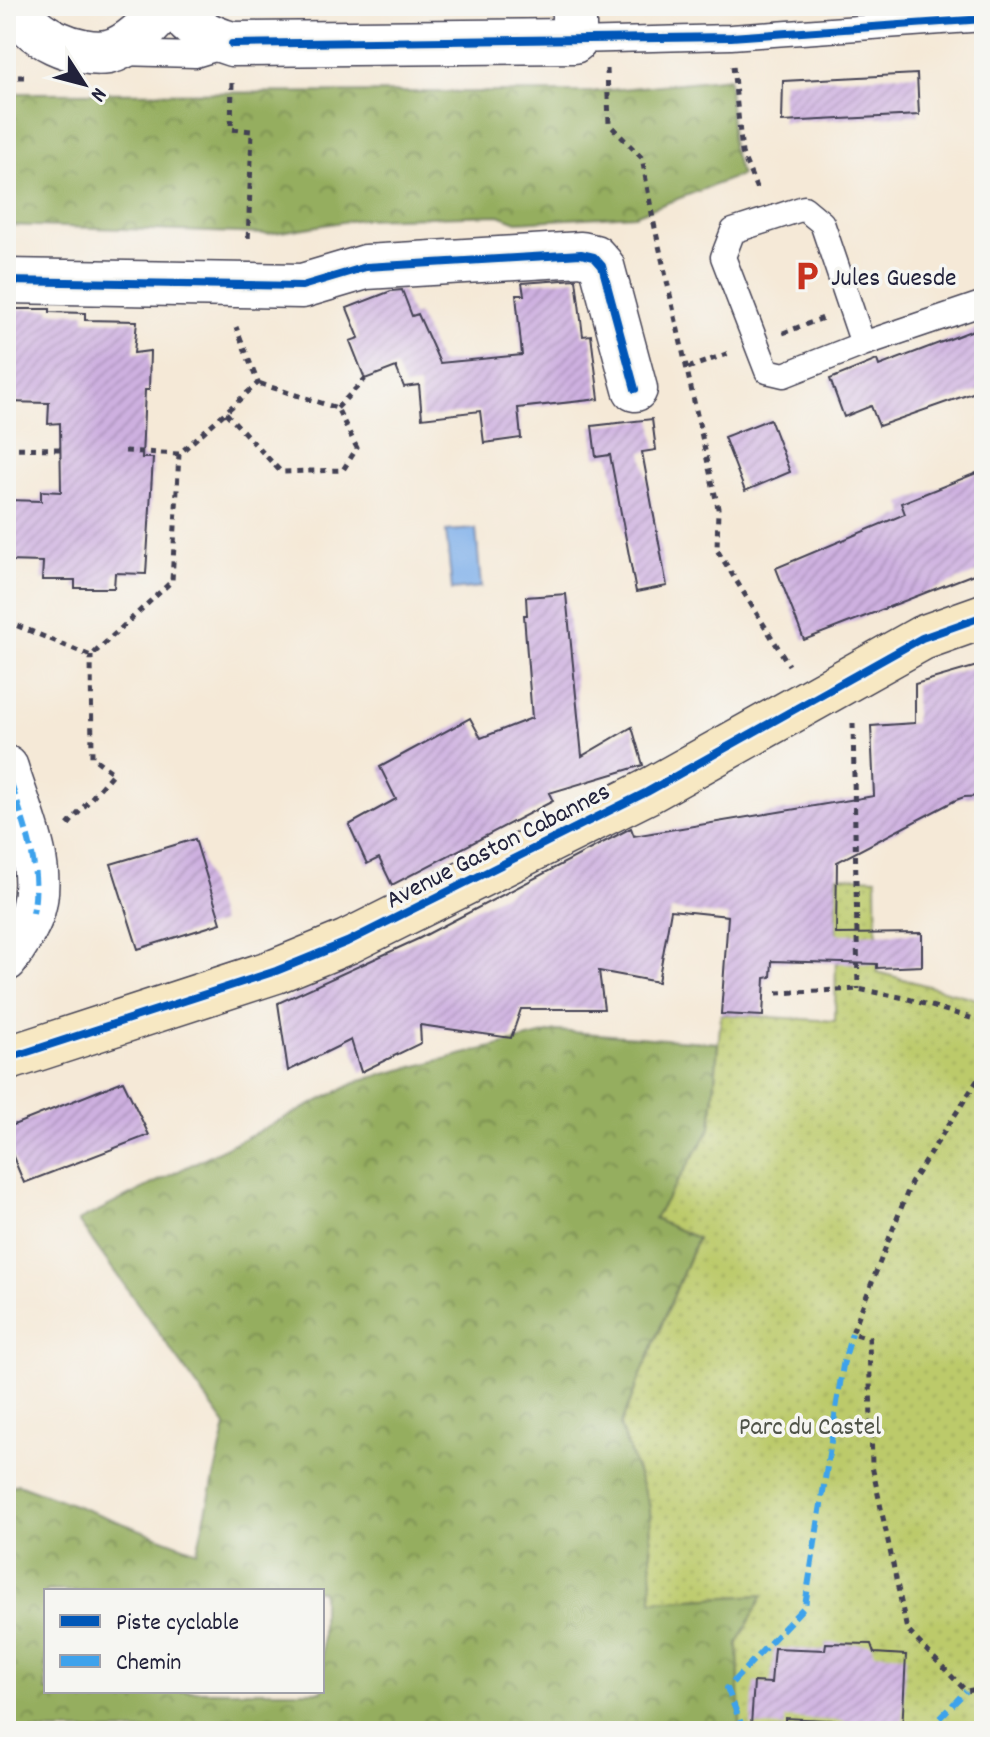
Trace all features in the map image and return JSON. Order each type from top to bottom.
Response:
[{"type":"main road","name":"Avenue Gaston Cabannes","points":[[6,1059],[276,971],[347,942],[647,792],[922,638],[984,616]]},
{"type":"street","points":[[19,6],[32,27],[53,42],[80,51],[108,52],[129,41],[167,6]]},
{"type":"street","points":[[177,6],[180,13],[207,36],[232,44],[585,29]]},
{"type":"street","points":[[6,281],[302,286],[366,267],[581,254],[594,257],[602,266],[635,389]]},
{"type":"street","points":[[6,768],[34,861],[37,894],[33,913],[6,959]]},
{"type":"lane","points":[[585,29],[731,37],[984,19]]},
{"type":"lane","points":[[108,52],[195,55],[232,44]]},
{"type":"lane","points":[[863,344],[822,223],[804,208],[733,231],[723,257],[767,371],[784,375],[863,344],[984,303]]},
{"type":"path","points":[[585,29],[609,124],[642,158],[718,508],[717,550],[827,690],[852,698],[858,989]]},
{"type":"path","points":[[731,37],[742,153],[769,220]]},
{"type":"path","points":[[226,413],[281,472],[343,470],[357,448],[337,408],[258,383],[236,331],[243,286],[252,131],[231,129],[232,44]]},
{"type":"path","points":[[337,408],[365,379]]},
{"type":"path","points":[[125,451],[179,454],[258,383]]},
{"type":"path","points":[[6,448],[60,449]]},
{"type":"path","points":[[73,818],[113,773],[92,757],[91,656],[172,581],[179,454]]},
{"type":"path","points":[[6,621],[91,656]]},
{"type":"path","points":[[777,993],[858,989],[905,998],[984,1022]]},
{"type":"path","points":[[984,1070],[911,1183],[852,1333],[869,1338],[872,1466],[907,1630],[966,1691],[984,1688]]},
{"type":"green space","points":[[729,78],[732,148],[741,175],[635,215],[517,222],[499,215],[361,219],[268,234],[6,225],[6,93],[591,92]]},
{"type":"green space","name":"Parc du Castel","points":[[837,876],[876,878],[877,972],[984,1001],[984,1731],[740,1731],[738,1643],[762,1595],[651,1601],[650,1507],[620,1426],[697,1239],[653,1219],[711,1128],[721,1014],[835,1021]]},
{"type":"green space","points":[[556,1031],[718,1043],[711,1128],[654,1219],[697,1238],[620,1426],[650,1507],[652,1601],[763,1595],[738,1643],[740,1731],[6,1731],[6,1487],[18,1484],[197,1551],[226,1426],[78,1221],[361,1080]]},
{"type":"water","points":[[476,529],[481,587],[452,590],[446,531]]},
{"type":"building","points":[[917,74],[919,115],[782,122],[783,81]]},
{"type":"building","points":[[576,279],[583,336],[591,335],[599,399],[518,408],[521,438],[484,443],[480,411],[422,418],[419,385],[404,387],[396,367],[365,379],[350,341],[359,338],[347,308],[391,291],[402,290],[412,316],[418,314],[440,363],[522,355],[516,295],[524,295],[522,283]]},
{"type":"building","points":[[6,309],[50,309],[50,312],[85,313],[85,320],[137,321],[134,353],[150,351],[142,458],[153,458],[146,574],[115,573],[114,588],[75,588],[75,580],[42,580],[43,562],[6,561],[7,500],[41,501],[41,491],[61,492],[60,423],[48,424],[49,403],[6,402]]},
{"type":"building","points":[[984,326],[984,389],[879,426],[871,406],[844,417],[830,379],[877,360],[879,366]]},
{"type":"building","points":[[652,419],[656,450],[642,452],[667,586],[636,592],[610,455],[596,457],[592,426]]},
{"type":"building","points":[[770,419],[790,472],[745,491],[724,437]]},
{"type":"building","points":[[984,470],[984,570],[804,640],[776,568],[905,514],[901,503]]},
{"type":"building","points":[[566,594],[582,756],[632,727],[643,765],[549,793],[553,801],[392,885],[379,858],[367,864],[349,825],[396,799],[380,767],[470,718],[481,738],[532,718],[524,615],[527,615],[526,597]]},
{"type":"building","points":[[984,664],[984,796],[956,800],[837,862],[836,934],[922,933],[922,966],[877,968],[877,964],[772,961],[771,977],[765,978],[763,1016],[721,1014],[728,916],[671,910],[658,982],[599,971],[604,1009],[521,1009],[511,1038],[420,1025],[421,1043],[361,1072],[351,1040],[288,1071],[278,1003],[418,939],[631,828],[634,836],[874,796],[871,726],[915,723],[915,684]]},
{"type":"building","points":[[195,839],[221,923],[138,949],[111,864]]},
{"type":"building","points":[[123,1081],[149,1135],[24,1183],[6,1140],[6,1128]]},
{"type":"building","points":[[826,1643],[871,1644],[874,1653],[906,1655],[902,1731],[851,1731],[852,1725],[845,1725],[845,1721],[785,1718],[785,1727],[751,1725],[754,1682],[771,1683],[774,1648],[825,1650]]},
{"type":"marked path","points":[[6,768],[33,858],[33,913]]},
{"type":"marked path","points":[[744,1731],[727,1688],[805,1606],[843,1365],[852,1333]]},
{"type":"marked path","points":[[927,1731],[966,1691]]},
{"type":"cycle path","points":[[232,44],[731,37],[984,19]]},
{"type":"cycle path","points":[[6,281],[302,286],[366,267],[581,254],[594,257],[602,266],[635,389]]},
{"type":"cycle path","points":[[6,1059],[276,971],[347,942],[647,792],[922,638],[984,616]]},
{"type":"place","name":"Jules Guesde","points":[[807,276]]}]
